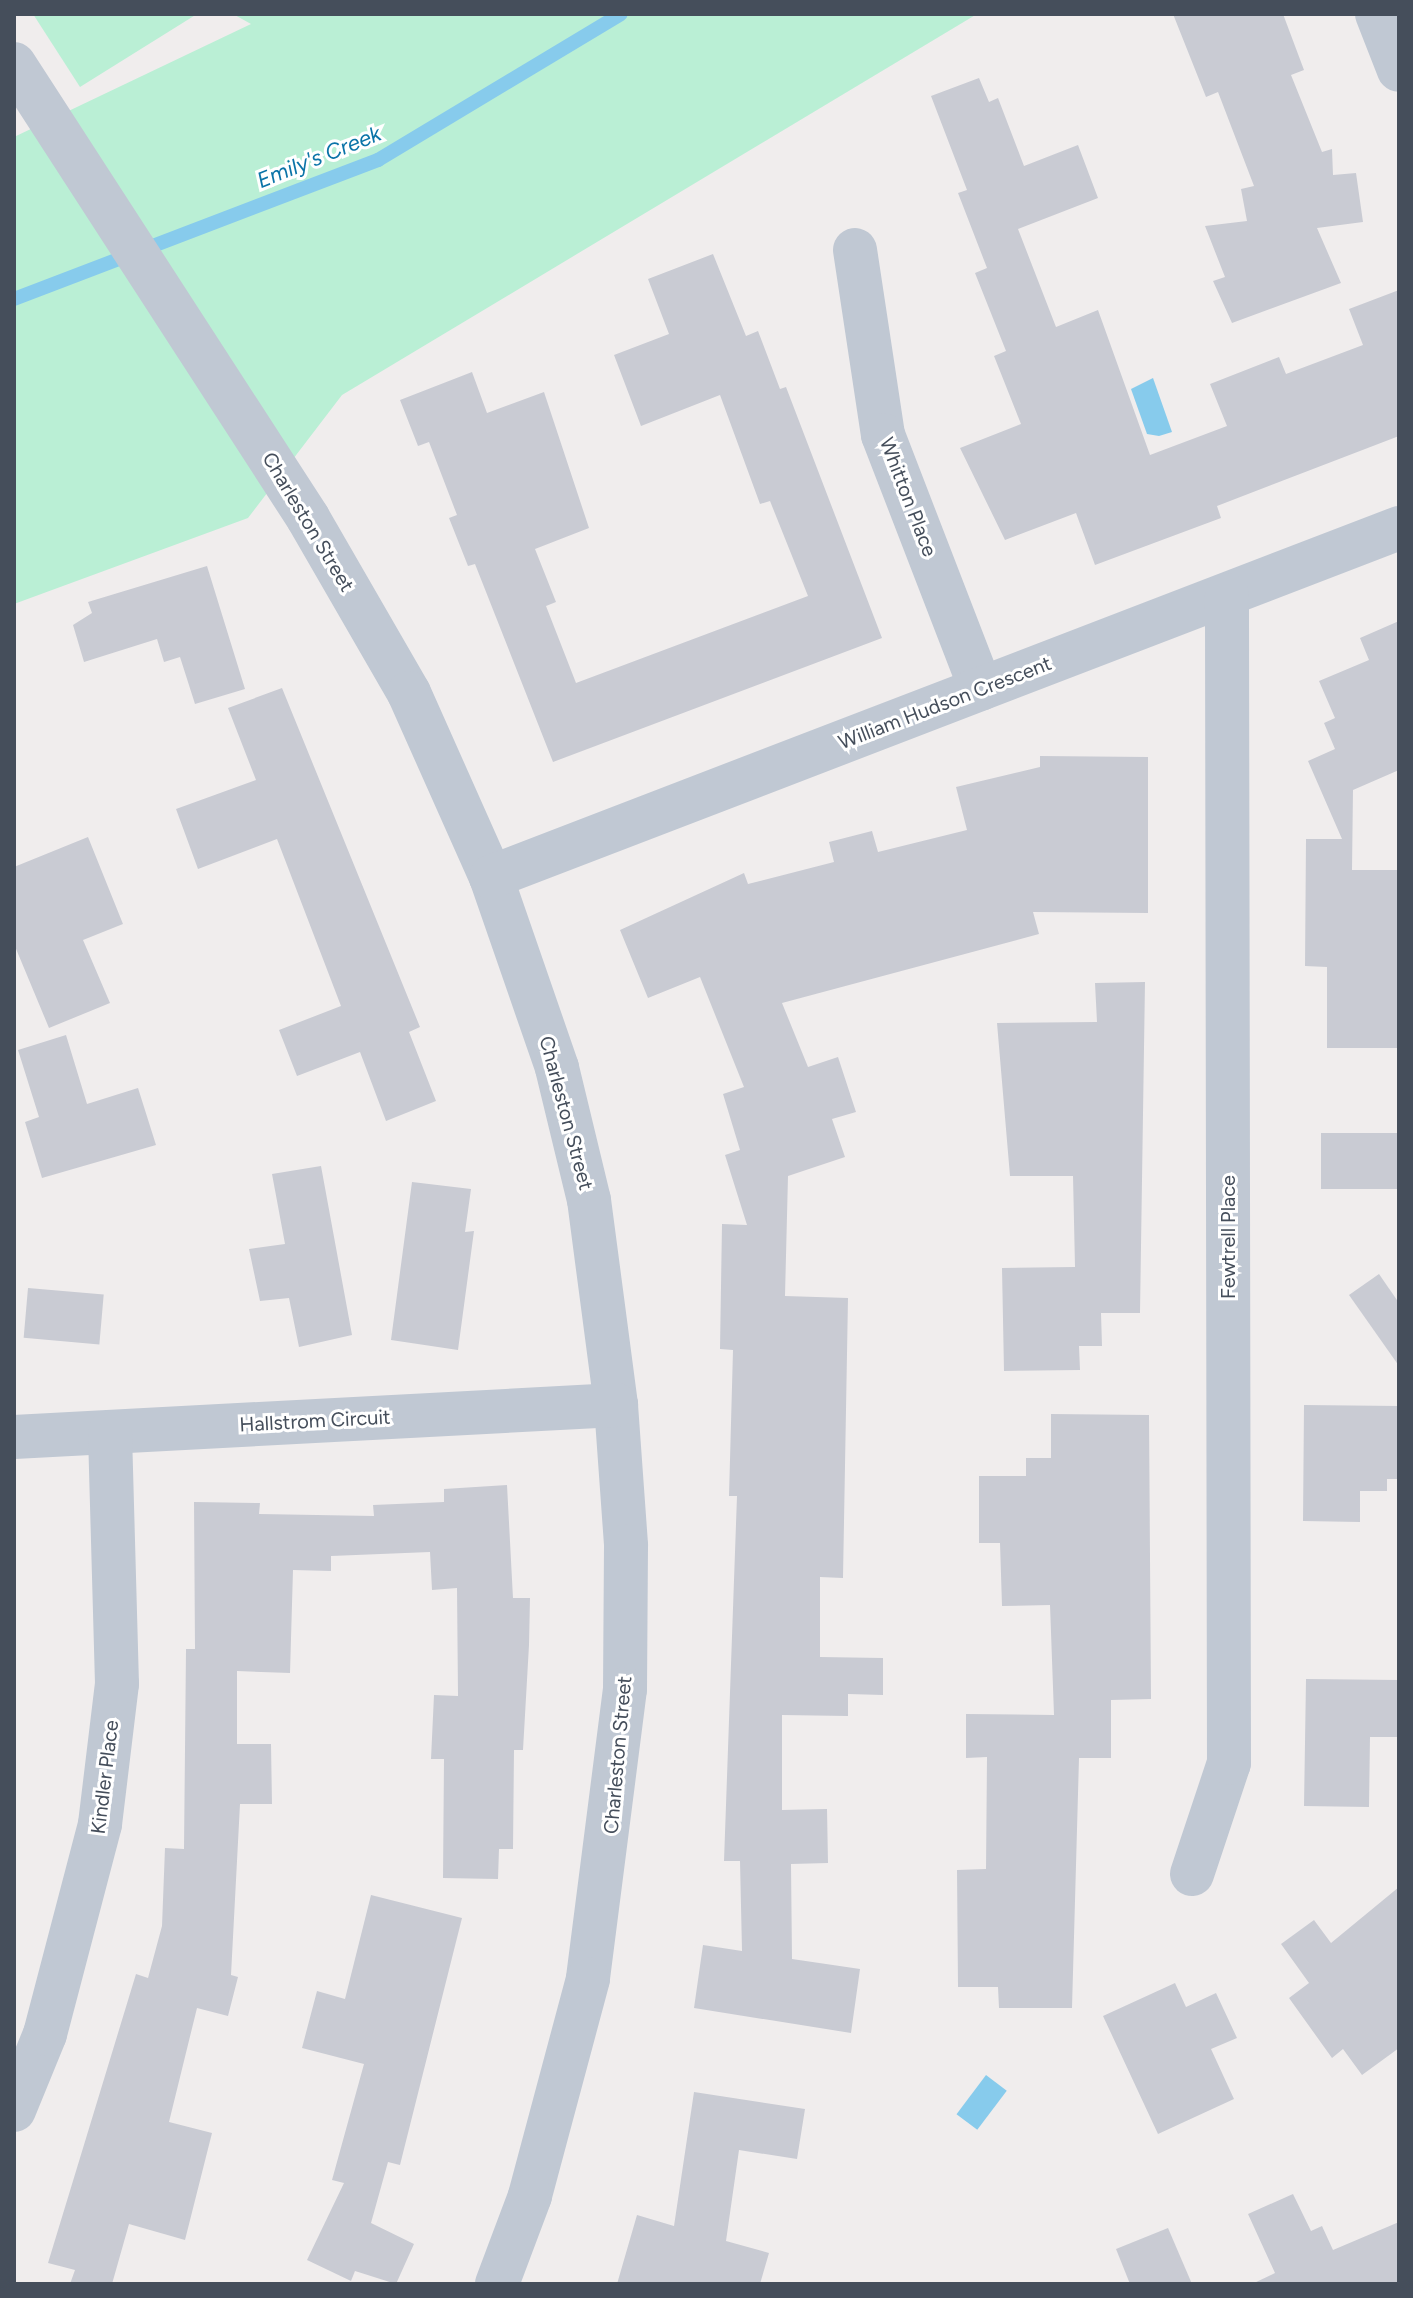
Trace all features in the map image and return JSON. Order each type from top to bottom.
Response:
[{"type":"street","points":[[1377,14],[1399,70]]},
{"type":"street","name":"Charleston Street","points":[[14,64],[177,314],[409,693],[491,877],[557,1068],[589,1200],[616,1405],[626,1546],[625,1689],[612,1834],[588,1979],[530,2196],[497,2284]]},
{"type":"street","name":"Whitton Place","points":[[855,250],[883,435],[981,689]]},
{"type":"street","name":"William Hudson Crescent","points":[[491,877],[1399,528]]},
{"type":"street","name":"Fewtrell Place","points":[[1192,1874],[1229,1763],[1227,595]]},
{"type":"street","name":"Hallstrom Circuit","points":[[14,1437],[616,1405]]},
{"type":"street","name":"Kindler Place","points":[[14,2110],[45,2034],[100,1824],[117,1684],[110,1432]]},
{"type":"green space","points":[[33,14],[197,14],[80,87]]},
{"type":"green space","points":[[233,14],[977,14],[342,395],[248,518],[14,604],[14,137],[251,24]]},
{"type":"water","points":[[1153,378],[1172,432],[1159,436],[1147,434],[1131,389]]},
{"type":"water","points":[[986,2075],[1007,2091],[977,2130],[957,2114]]},
{"type":"building","points":[[1173,14],[1283,14],[1304,70],[1291,75],[1322,152],[1332,149],[1333,175],[1356,173],[1363,222],[1317,228],[1341,283],[1232,323],[1213,281],[1225,277],[1205,226],[1247,221],[1241,189],[1254,186],[1218,92],[1206,97]]},
{"type":"building","points":[[979,78],[989,102],[998,98],[1024,166],[1078,145],[1098,198],[1018,229],[1056,327],[1098,310],[1150,455],[1227,426],[1210,384],[1279,357],[1286,374],[1363,345],[1349,309],[1399,290],[1399,436],[1217,506],[1221,518],[1095,565],[1076,513],[1005,540],[960,448],[1021,424],[994,356],[1006,351],[975,273],[987,268],[958,193],[967,190],[931,96]]},
{"type":"building","points":[[713,254],[746,336],[758,331],[780,389],[786,387],[882,638],[553,762],[475,564],[468,566],[449,518],[457,515],[429,442],[418,446],[400,400],[472,372],[487,413],[544,392],[589,528],[535,549],[556,602],[546,606],[576,683],[808,596],[770,501],[760,504],[720,395],[641,426],[614,355],[669,334],[648,279]]},
{"type":"building","points":[[207,566],[245,689],[195,704],[180,657],[164,662],[157,639],[84,662],[73,625],[92,613],[88,602]]},
{"type":"building","points":[[1399,621],[1399,770],[1353,790],[1352,870],[1399,870],[1399,1048],[1327,1048],[1327,967],[1305,966],[1306,839],[1342,839],[1308,761],[1335,749],[1324,723],[1335,718],[1319,681],[1369,660],[1360,638]]},
{"type":"building","points":[[282,688],[420,1027],[409,1032],[436,1101],[386,1121],[360,1052],[297,1076],[279,1030],[341,1006],[277,839],[198,869],[176,809],[256,780],[228,708]]},
{"type":"building","points":[[1040,756],[1148,757],[1148,913],[1033,912],[1039,934],[782,1003],[808,1067],[838,1057],[856,1112],[832,1119],[845,1157],[788,1176],[785,1296],[848,1298],[843,1578],[820,1577],[820,1657],[883,1658],[883,1695],[848,1694],[848,1716],[782,1715],[782,1810],[827,1809],[828,1863],[791,1864],[792,1959],[860,1969],[851,2033],[694,2008],[703,1945],[742,1951],[740,1861],[724,1861],[737,1496],[729,1496],[733,1350],[720,1349],[722,1224],[747,1225],[725,1155],[740,1150],[723,1094],[744,1087],[700,977],[648,998],[620,930],[744,873],[748,884],[834,862],[829,842],[872,831],[878,852],[967,830],[956,787],[1040,767]]},
{"type":"building","points":[[88,837],[123,924],[83,940],[110,1003],[49,1028],[14,944],[14,867]]},
{"type":"building","points":[[1145,982],[1140,1313],[1101,1313],[1102,1346],[1079,1346],[1080,1370],[1004,1371],[1002,1268],[1075,1267],[1073,1176],[1010,1176],[997,1023],[1097,1022],[1095,983]]},
{"type":"building","points":[[66,1035],[87,1104],[138,1088],[156,1145],[42,1178],[25,1122],[39,1117],[18,1050]]},
{"type":"building","points":[[1321,1133],[1399,1133],[1399,1189],[1321,1189]]},
{"type":"building","points":[[321,1166],[352,1335],[299,1347],[289,1298],[260,1301],[249,1249],[285,1244],[272,1174]]},
{"type":"building","points":[[412,1182],[471,1189],[465,1232],[474,1231],[458,1350],[391,1340]]},
{"type":"building","points":[[1379,1274],[1399,1303],[1399,1366],[1349,1295]]},
{"type":"building","points":[[28,1288],[104,1295],[99,1344],[24,1338]]},
{"type":"building","points":[[1304,1405],[1399,1406],[1399,1479],[1387,1479],[1387,1491],[1360,1491],[1360,1522],[1303,1521]]},
{"type":"building","points":[[1051,1414],[1149,1415],[1151,1699],[1111,1700],[1111,1758],[1079,1758],[1072,2008],[999,2008],[998,1987],[958,1987],[957,1870],[986,1869],[987,1757],[966,1758],[966,1714],[1054,1715],[1050,1605],[1002,1606],[1000,1543],[979,1543],[979,1476],[1026,1476],[1026,1458],[1051,1458]]},
{"type":"building","points":[[507,1485],[513,1598],[530,1598],[529,1645],[523,1750],[514,1750],[513,1849],[499,1849],[498,1879],[443,1878],[444,1759],[431,1759],[434,1695],[458,1696],[457,1588],[432,1590],[430,1552],[331,1556],[331,1571],[293,1570],[290,1673],[237,1671],[237,1744],[271,1744],[272,1804],[240,1804],[231,1975],[238,1977],[228,2016],[197,2008],[169,2122],[212,2133],[185,2240],[129,2224],[112,2284],[70,2284],[75,2270],[48,2263],[136,1974],[148,1978],[162,1926],[165,1848],[184,1849],[186,1649],[195,1649],[194,1502],[260,1503],[259,1514],[374,1516],[373,1505],[444,1502],[444,1489]]},
{"type":"building","points":[[1306,1679],[1399,1680],[1399,1737],[1370,1737],[1369,1807],[1304,1806]]},
{"type":"building","points":[[1399,1887],[1399,2048],[1362,2075],[1343,2049],[1332,2058],[1289,1998],[1309,1983],[1281,1944],[1314,1920],[1331,1943]]},
{"type":"building","points":[[371,1895],[462,1918],[400,2165],[388,2162],[371,2223],[414,2244],[396,2284],[355,2271],[351,2281],[307,2260],[344,2183],[332,2180],[364,2064],[302,2048],[317,1991],[345,1999]]},
{"type":"building","points":[[1175,1983],[1186,2007],[1216,1993],[1237,2038],[1211,2049],[1234,2099],[1158,2134],[1103,2016]]},
{"type":"building","points":[[694,2092],[805,2109],[797,2159],[739,2150],[726,2241],[769,2253],[760,2284],[617,2284],[637,2215],[674,2226]]},
{"type":"building","points":[[1293,2194],[1311,2231],[1322,2226],[1333,2250],[1399,2222],[1399,2284],[1252,2284],[1275,2273],[1248,2214]]},
{"type":"building","points":[[1168,2228],[1192,2284],[1130,2284],[1116,2249]]},
{"type":"waterway","name":"Emily's Creek","points":[[14,299],[378,160],[621,14]]}]
